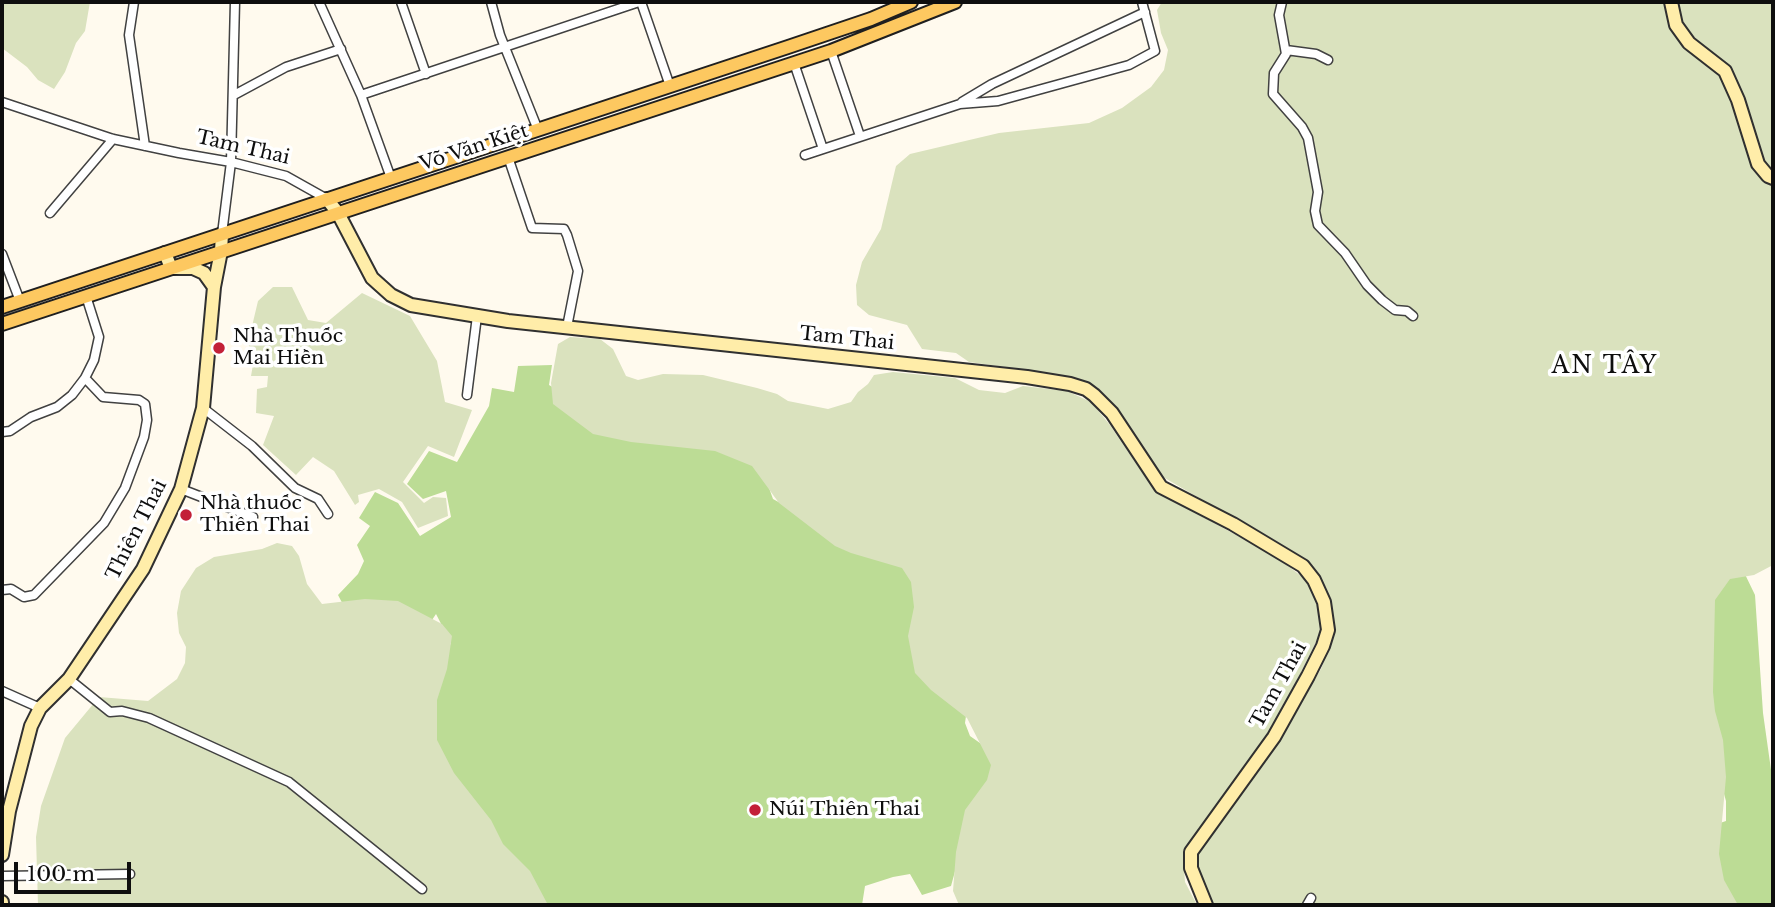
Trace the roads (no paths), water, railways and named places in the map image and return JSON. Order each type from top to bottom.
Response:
[{"type":"main road","name":"Võ Văn Kiệt","points":[[2,307],[871,19],[911,2]]},
{"type":"main road","name":"Võ Văn Kiệt","points":[[2,324],[831,51],[955,2]]},
{"type":"street","points":[[134,2],[129,35],[145,146]]},
{"type":"street","points":[[222,234],[231,162],[234,2]]},
{"type":"street","points":[[319,2],[361,95],[391,178]]},
{"type":"street","points":[[401,2],[426,74]]},
{"type":"street","points":[[491,2],[504,47],[538,130]]},
{"type":"street","points":[[361,95],[640,2],[670,86]]},
{"type":"street","points":[[805,155],[960,104],[998,101],[1129,65],[1155,51],[1142,2]]},
{"type":"street","points":[[1282,2],[1279,15],[1286,50],[1285,58],[1274,73],[1273,94],[1302,127],[1308,138],[1318,192],[1315,211],[1318,225],[1345,253],[1367,285],[1382,300],[1395,310],[1408,311],[1413,316]]},
{"type":"street","points":[[1671,2],[1676,25],[1689,43],[1725,71],[1738,100],[1758,163],[1768,176],[1773,178]]},
{"type":"street","points":[[960,104],[992,83],[1145,12]]},
{"type":"street","points":[[234,95],[286,66],[341,49]]},
{"type":"street","points":[[1286,50],[1316,54],[1328,60]]},
{"type":"street","points":[[831,51],[860,136]]},
{"type":"street","points":[[794,63],[823,149]]},
{"type":"street","name":"Tam Thai","points":[[2,102],[113,139],[231,162],[286,176],[327,199],[338,213],[372,278],[391,295],[411,305],[567,327],[1027,377],[1086,389],[1112,413],[1161,487],[1233,524],[1303,566],[1320,591],[1328,629],[1323,646],[1274,737],[1191,852],[1191,868],[1206,905]]},
{"type":"street","points":[[50,213],[113,139]]},
{"type":"street","points":[[508,157],[532,228],[564,229],[568,235],[578,271],[567,327]]},
{"type":"street","name":"Thiên Thai","points":[[2,855],[9,811],[30,726],[40,708],[69,679],[143,569],[181,489],[203,408],[214,287],[222,251],[222,234]]},
{"type":"street","points":[[165,253],[171,268],[193,268],[204,274],[214,287]]},
{"type":"street","points":[[2,254],[20,301]]},
{"type":"street","points":[[2,432],[10,431],[31,417],[58,407],[85,378],[94,360],[99,337],[86,296]]},
{"type":"street","points":[[467,395],[477,316]]},
{"type":"street","points":[[2,590],[11,589],[27,597],[34,595],[104,523],[125,488],[144,437],[147,420],[145,404],[139,400],[103,397],[85,378]]},
{"type":"street","points":[[203,408],[252,446],[295,488],[318,499],[328,514]]},
{"type":"street","points":[[181,489],[253,517]]},
{"type":"street","points":[[69,679],[110,712],[122,710],[149,718],[289,782],[422,889]]},
{"type":"street","points":[[2,691],[40,708]]},
{"type":"street","points":[[2,876],[130,874]]},
{"type":"place","name":"Nhà Thuốc Mai Hiền","points":[[219,348]]},
{"type":"place","name":"Nhà thuốc Thiên Thai","points":[[186,515]]},
{"type":"place","name":"Núi Thiên Thai","points":[[755,810]]},
{"type":"district","name":"AN TÂY","points":[[1605,367]]}]
